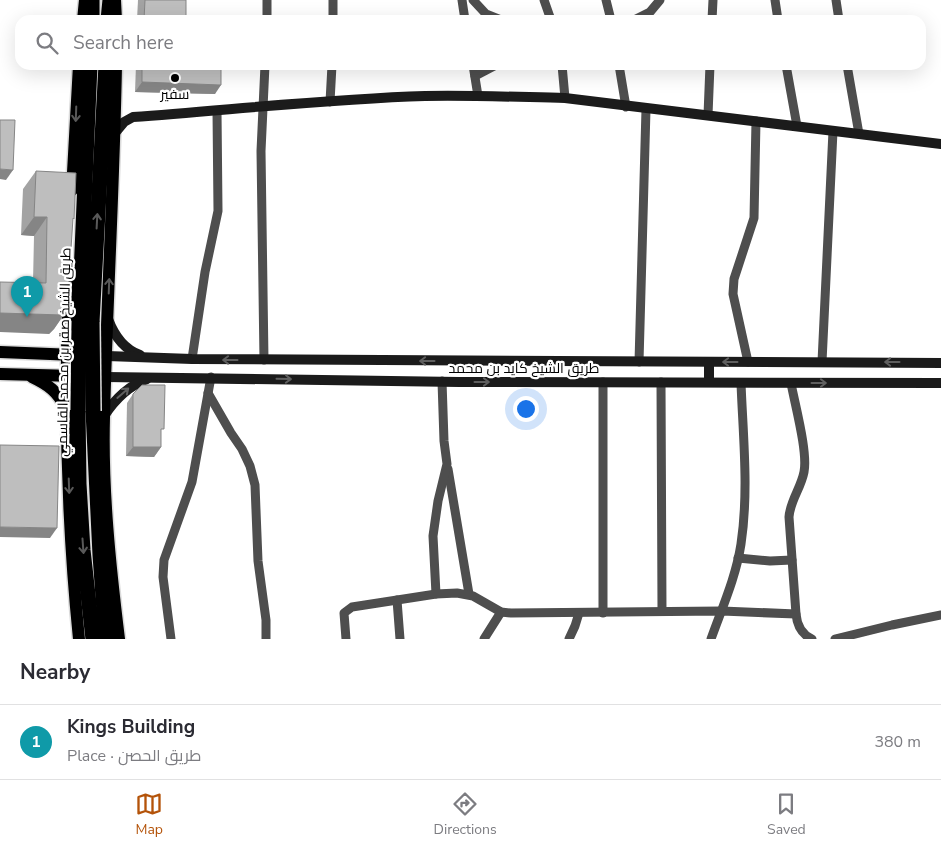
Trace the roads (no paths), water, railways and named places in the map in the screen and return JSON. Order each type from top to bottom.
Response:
[{"type":"highway","points":[[92,0],[92,15]]},
{"type":"highway","points":[[108,15],[110,0]]},
{"type":"highway","name":"طريق الشيخ صقر بن محمد القاسمي","points":[[90,70],[80,324],[85,412],[100,555],[106,639]]},
{"type":"highway","name":"طريق الشيخ صقر بن محمد القاسمي","points":[[80,324],[105,70]]},
{"type":"highway","name":"طريق الشيخ صقر بن محمد القاسمي","points":[[85,412],[79,484],[82,550],[93,639]]},
{"type":"main road","points":[[84,15],[85,0]]},
{"type":"main road","points":[[115,0],[116,15]]},
{"type":"main road","points":[[78,70],[76,94],[80,324],[67,355],[67,376],[85,412],[105,486],[120,639]]},
{"type":"main road","points":[[79,639],[71,554],[85,412],[106,377],[116,70]]},
{"type":"main road","points":[[114,134],[124,122],[133,117],[424,96],[478,96],[565,98],[941,144]]},
{"type":"main road","points":[[115,104],[133,117]]},
{"type":"main road","points":[[108,318],[116,336],[122,343],[129,349],[146,357]]},
{"type":"main road","points":[[36,353],[46,350],[59,342],[80,324]]},
{"type":"main road","points":[[0,352],[107,356]]},
{"type":"main road","name":"طريق الشيخ كايد بن محمد","points":[[107,356],[264,360],[941,362]]},
{"type":"main road","points":[[708,362],[709,382]]},
{"type":"main road","points":[[0,374],[106,377]]},
{"type":"main road","points":[[27,375],[46,383],[62,401],[85,412],[110,406],[138,382],[150,378]]},
{"type":"main road","name":"طريق الشيخ كايد بن محمد","points":[[106,377],[741,383],[941,382]]},
{"type":"street","points":[[267,15],[268,0]]},
{"type":"street","points":[[333,0],[333,15]]},
{"type":"street","points":[[462,0],[464,15]]},
{"type":"street","points":[[473,0],[488,15]]},
{"type":"street","points":[[544,0],[549,15]]},
{"type":"street","points":[[606,0],[610,15]]},
{"type":"street","points":[[644,15],[650,12],[660,0]]},
{"type":"street","points":[[712,15],[714,0]]},
{"type":"street","points":[[775,0],[777,15]]},
{"type":"street","points":[[836,0],[838,15]]},
{"type":"street","points":[[264,360],[261,151],[265,70]]},
{"type":"street","points":[[330,102],[332,70]]},
{"type":"street","points":[[474,70],[478,96]]},
{"type":"street","points":[[475,76],[486,70]]},
{"type":"street","points":[[562,70],[565,98]]},
{"type":"street","points":[[620,70],[626,106]]},
{"type":"street","points":[[708,116],[710,70]]},
{"type":"street","points":[[787,70],[797,126]]},
{"type":"street","points":[[848,70],[858,134]]},
{"type":"street","points":[[639,362],[646,109]]},
{"type":"street","points":[[192,359],[205,272],[218,211],[217,111]]},
{"type":"street","points":[[748,362],[732,294],[734,278],[754,218],[756,121]]},
{"type":"street","points":[[822,362],[833,131]]},
{"type":"street","points":[[171,639],[163,577],[164,560],[192,482],[211,377]]},
{"type":"street","points":[[442,381],[444,441],[469,594]]},
{"type":"street","points":[[603,382],[603,613]]},
{"type":"street","points":[[661,382],[662,612]]},
{"type":"street","points":[[711,639],[722,611],[738,558],[744,515],[741,383]]},
{"type":"street","points":[[791,383],[805,464],[801,483],[790,512],[796,614],[797,623],[801,631],[812,639]]},
{"type":"street","points":[[208,394],[242,448],[250,466],[254,485],[258,561],[266,620],[266,639]]},
{"type":"street","points":[[436,594],[432,536],[447,464]]},
{"type":"street","points":[[738,558],[770,561],[792,560]]},
{"type":"street","points":[[346,639],[343,617],[344,613],[352,607],[436,594],[469,594],[484,600],[501,612],[520,614],[722,611],[796,614]]},
{"type":"street","points":[[397,600],[400,639]]},
{"type":"street","points":[[484,639],[501,612]]},
{"type":"street","points":[[569,639],[579,613]]},
{"type":"street","points":[[835,639],[941,615]]},
{"type":"place","name":"سفير","points":[[175,78]]},
{"type":"place","name":"Kings Building","points":[[27,317]]}]
